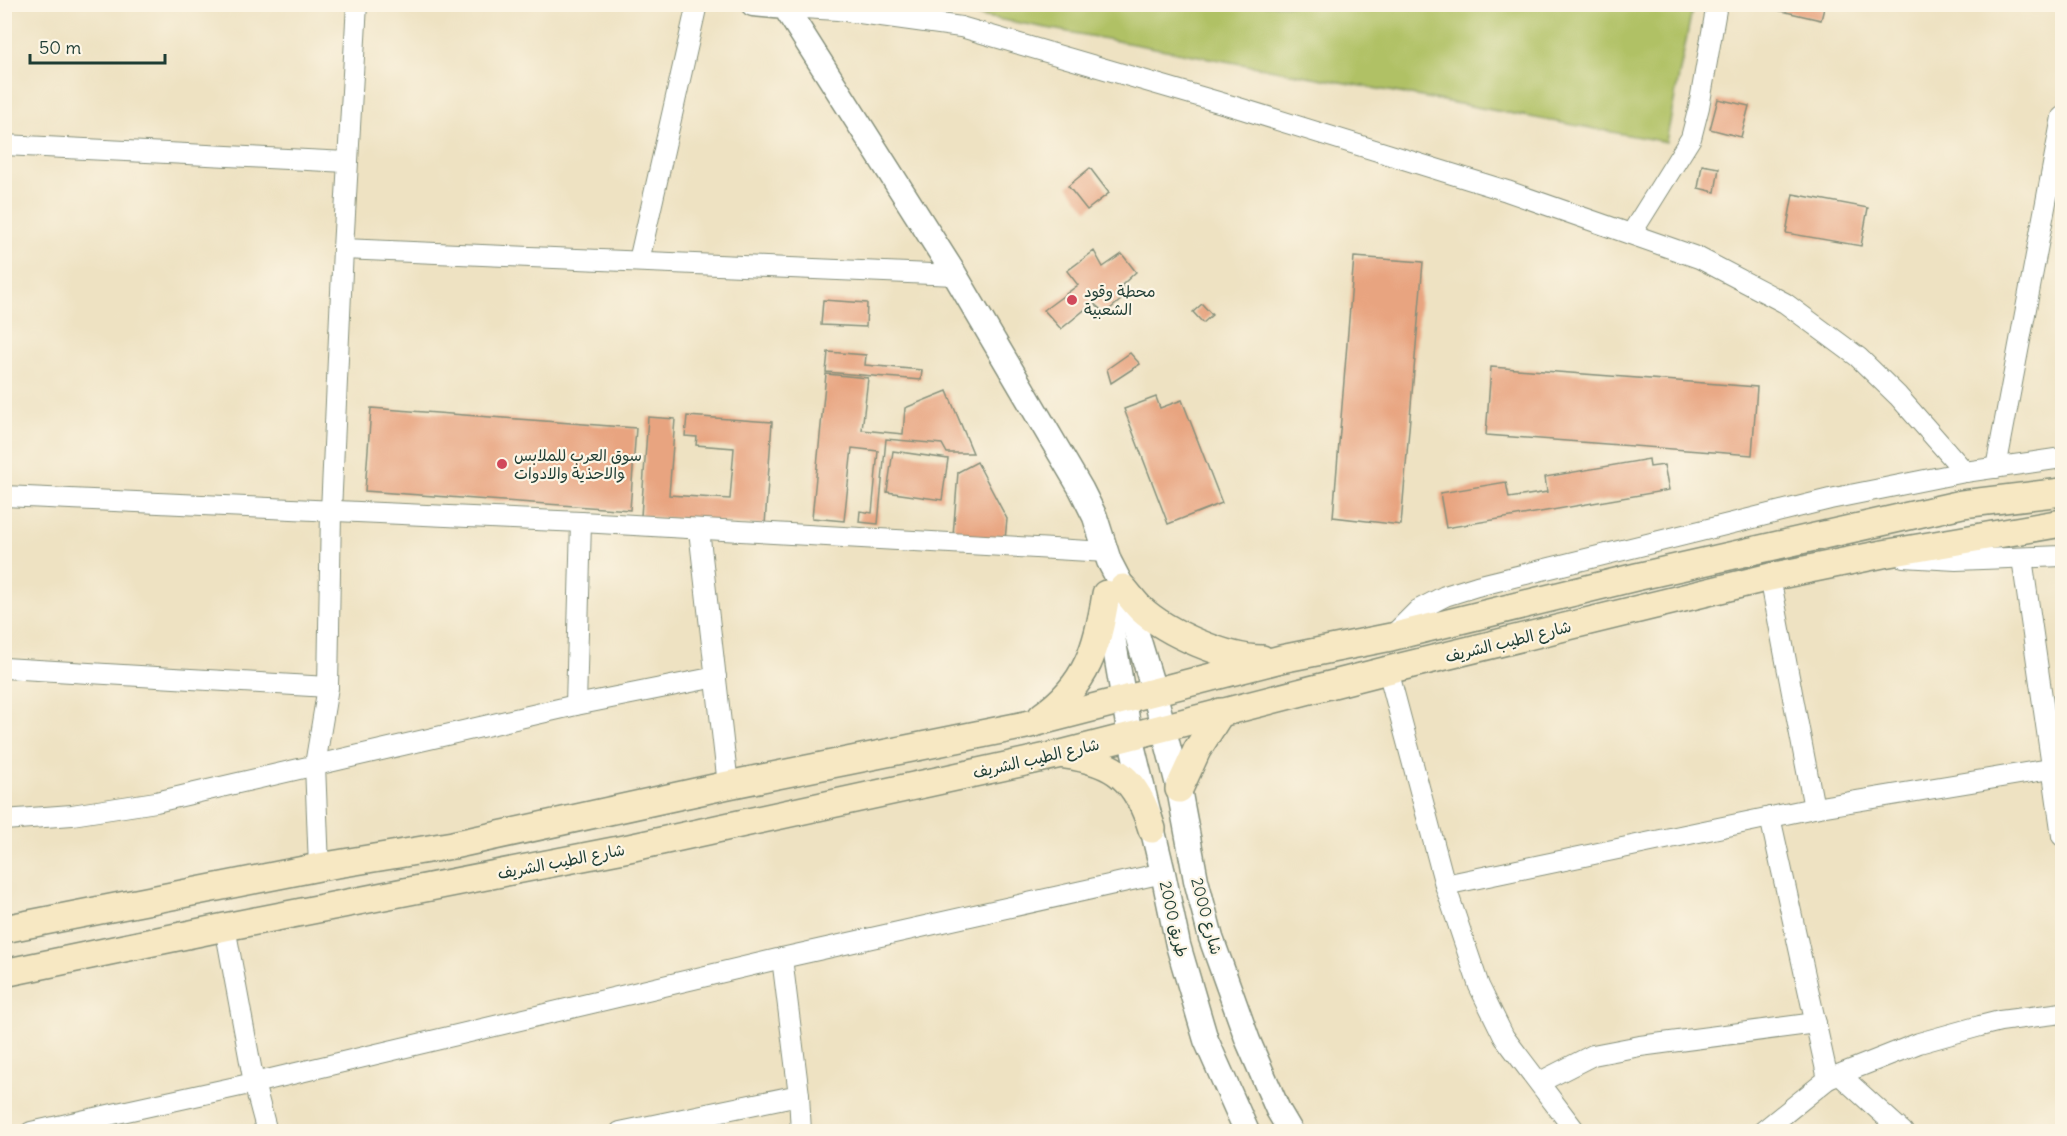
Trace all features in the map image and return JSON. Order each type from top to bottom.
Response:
[{"type":"main road","name":"شارع الطيب الشريف","points":[[5,924],[453,845],[728,785],[1026,725],[1281,659],[1391,637],[1636,577],[1962,504],[2062,492]]},
{"type":"main road","name":"شارع الطيب الشريف","points":[[4,973],[629,848],[1061,754],[1388,670],[1770,577],[1883,554],[2062,523]]},
{"type":"main road","points":[[1026,725],[1057,706],[1069,695],[1084,673],[1114,591],[1169,627],[1199,643],[1236,657],[1281,659]]},
{"type":"main road","points":[[1179,789],[1197,750],[1221,712]]},
{"type":"main road","points":[[1061,754],[1087,758],[1110,768],[1124,778],[1145,804],[1152,829]]},
{"type":"street","points":[[319,867],[315,765],[328,687],[331,511],[347,162],[357,4]]},
{"type":"street","points":[[639,261],[697,4]]},
{"type":"street","points":[[1631,234],[1691,138],[1699,107],[1717,4]]},
{"type":"street","points":[[769,5],[838,10],[961,27],[1239,108],[1507,191],[1699,258],[1785,303],[1858,357],[1898,396],[1965,472]]},
{"type":"street","points":[[769,5],[955,275],[1081,489],[1095,517],[1108,556],[1114,591]]},
{"type":"street","points":[[1996,468],[2062,117]]},
{"type":"street","points":[[4,145],[347,162]]},
{"type":"street","points":[[343,249],[955,275]]},
{"type":"street","points":[[1391,637],[1418,610],[1445,596],[1477,586],[1830,499],[1965,472],[2062,458]]},
{"type":"street","points":[[4,496],[580,522],[1108,556]]},
{"type":"street","points":[[576,705],[580,522]]},
{"type":"street","points":[[699,530],[728,785]]},
{"type":"street","points":[[1883,554],[1921,559],[2062,556]]},
{"type":"street","points":[[2022,558],[2057,768],[2062,836]]},
{"type":"street","points":[[1770,577],[1814,808]]},
{"type":"street","name":"شارع 2000","points":[[1114,591],[1154,691],[1179,789],[1196,880],[1211,938],[1248,1041],[1278,1110],[1291,1131]]},
{"type":"street","name":"طريق 2000","points":[[1114,591],[1122,699],[1178,945],[1206,1040],[1247,1131]]},
{"type":"street","points":[[4,668],[328,687]]},
{"type":"street","points":[[1388,670],[1445,885],[1479,986],[1504,1037],[1576,1131]]},
{"type":"street","points":[[4,820],[72,815],[156,802],[576,705],[716,677]]},
{"type":"street","points":[[1445,885],[1814,808],[2057,768]]},
{"type":"street","points":[[1770,817],[1816,1023],[1834,1077],[1903,1131]]},
{"type":"street","points":[[31,1131],[254,1083],[782,958],[1163,873]]},
{"type":"street","points":[[225,927],[254,1083],[267,1131]]},
{"type":"street","points":[[782,958],[799,1095],[801,1131]]},
{"type":"street","points":[[1762,1131],[1834,1077],[1919,1044],[1980,1026],[2000,1021],[2062,1013]]},
{"type":"street","points":[[1540,1082],[1593,1055],[1640,1046],[1816,1023]]},
{"type":"street","points":[[620,1131],[799,1095]]},
{"type":"green space","points":[[921,5],[1693,5],[1666,142]]},
{"type":"building","points":[[1751,4],[1825,4],[1821,20]]},
{"type":"building","points":[[1718,99],[1749,106],[1741,137],[1710,129]]},
{"type":"building","points":[[1702,165],[1719,168],[1715,192],[1698,188]]},
{"type":"building","points":[[1090,168],[1109,193],[1087,210],[1068,186]]},
{"type":"building","points":[[1793,194],[1868,208],[1861,246],[1786,233]]},
{"type":"building","points":[[1094,251],[1103,267],[1122,254],[1136,272],[1122,285],[1127,295],[1105,313],[1093,303],[1061,329],[1044,310],[1078,285],[1067,271]]},
{"type":"building","points":[[1354,257],[1423,262],[1401,525],[1333,517]]},
{"type":"building","points":[[823,300],[867,303],[866,327],[821,325]]},
{"type":"building","points":[[1202,304],[1212,315],[1203,323],[1193,312]]},
{"type":"building","points":[[828,352],[866,355],[865,365],[922,370],[921,380],[826,372]]},
{"type":"building","points":[[1130,353],[1140,364],[1111,383],[1107,369]]},
{"type":"building","points":[[1491,367],[1757,387],[1752,455],[1486,435]]},
{"type":"building","points":[[826,374],[868,378],[862,430],[903,434],[905,408],[947,391],[973,453],[947,453],[942,444],[886,439],[878,524],[859,522],[860,511],[872,513],[878,451],[852,448],[844,521],[812,518]]},
{"type":"building","points":[[1156,397],[1160,408],[1182,400],[1222,503],[1168,524],[1124,409]]},
{"type":"building","points":[[371,408],[636,428],[630,510],[365,491]]},
{"type":"building","points":[[687,416],[772,422],[765,525],[641,516],[648,417],[675,419],[669,495],[730,499],[734,448],[696,445],[697,437],[685,436]]},
{"type":"building","points":[[893,451],[948,459],[942,500],[887,492]]},
{"type":"building","points":[[1649,459],[1650,467],[1664,465],[1669,490],[1446,528],[1440,493],[1506,482],[1509,498],[1547,492],[1545,477]]},
{"type":"building","points":[[977,462],[1007,519],[1005,540],[953,536],[958,472]]},
{"type":"place","name":"محطة وقود الشعبية","points":[[1072,300]]},
{"type":"place","name":"سوق العرب للملابس والاحذية والادوات","points":[[502,464]]}]
